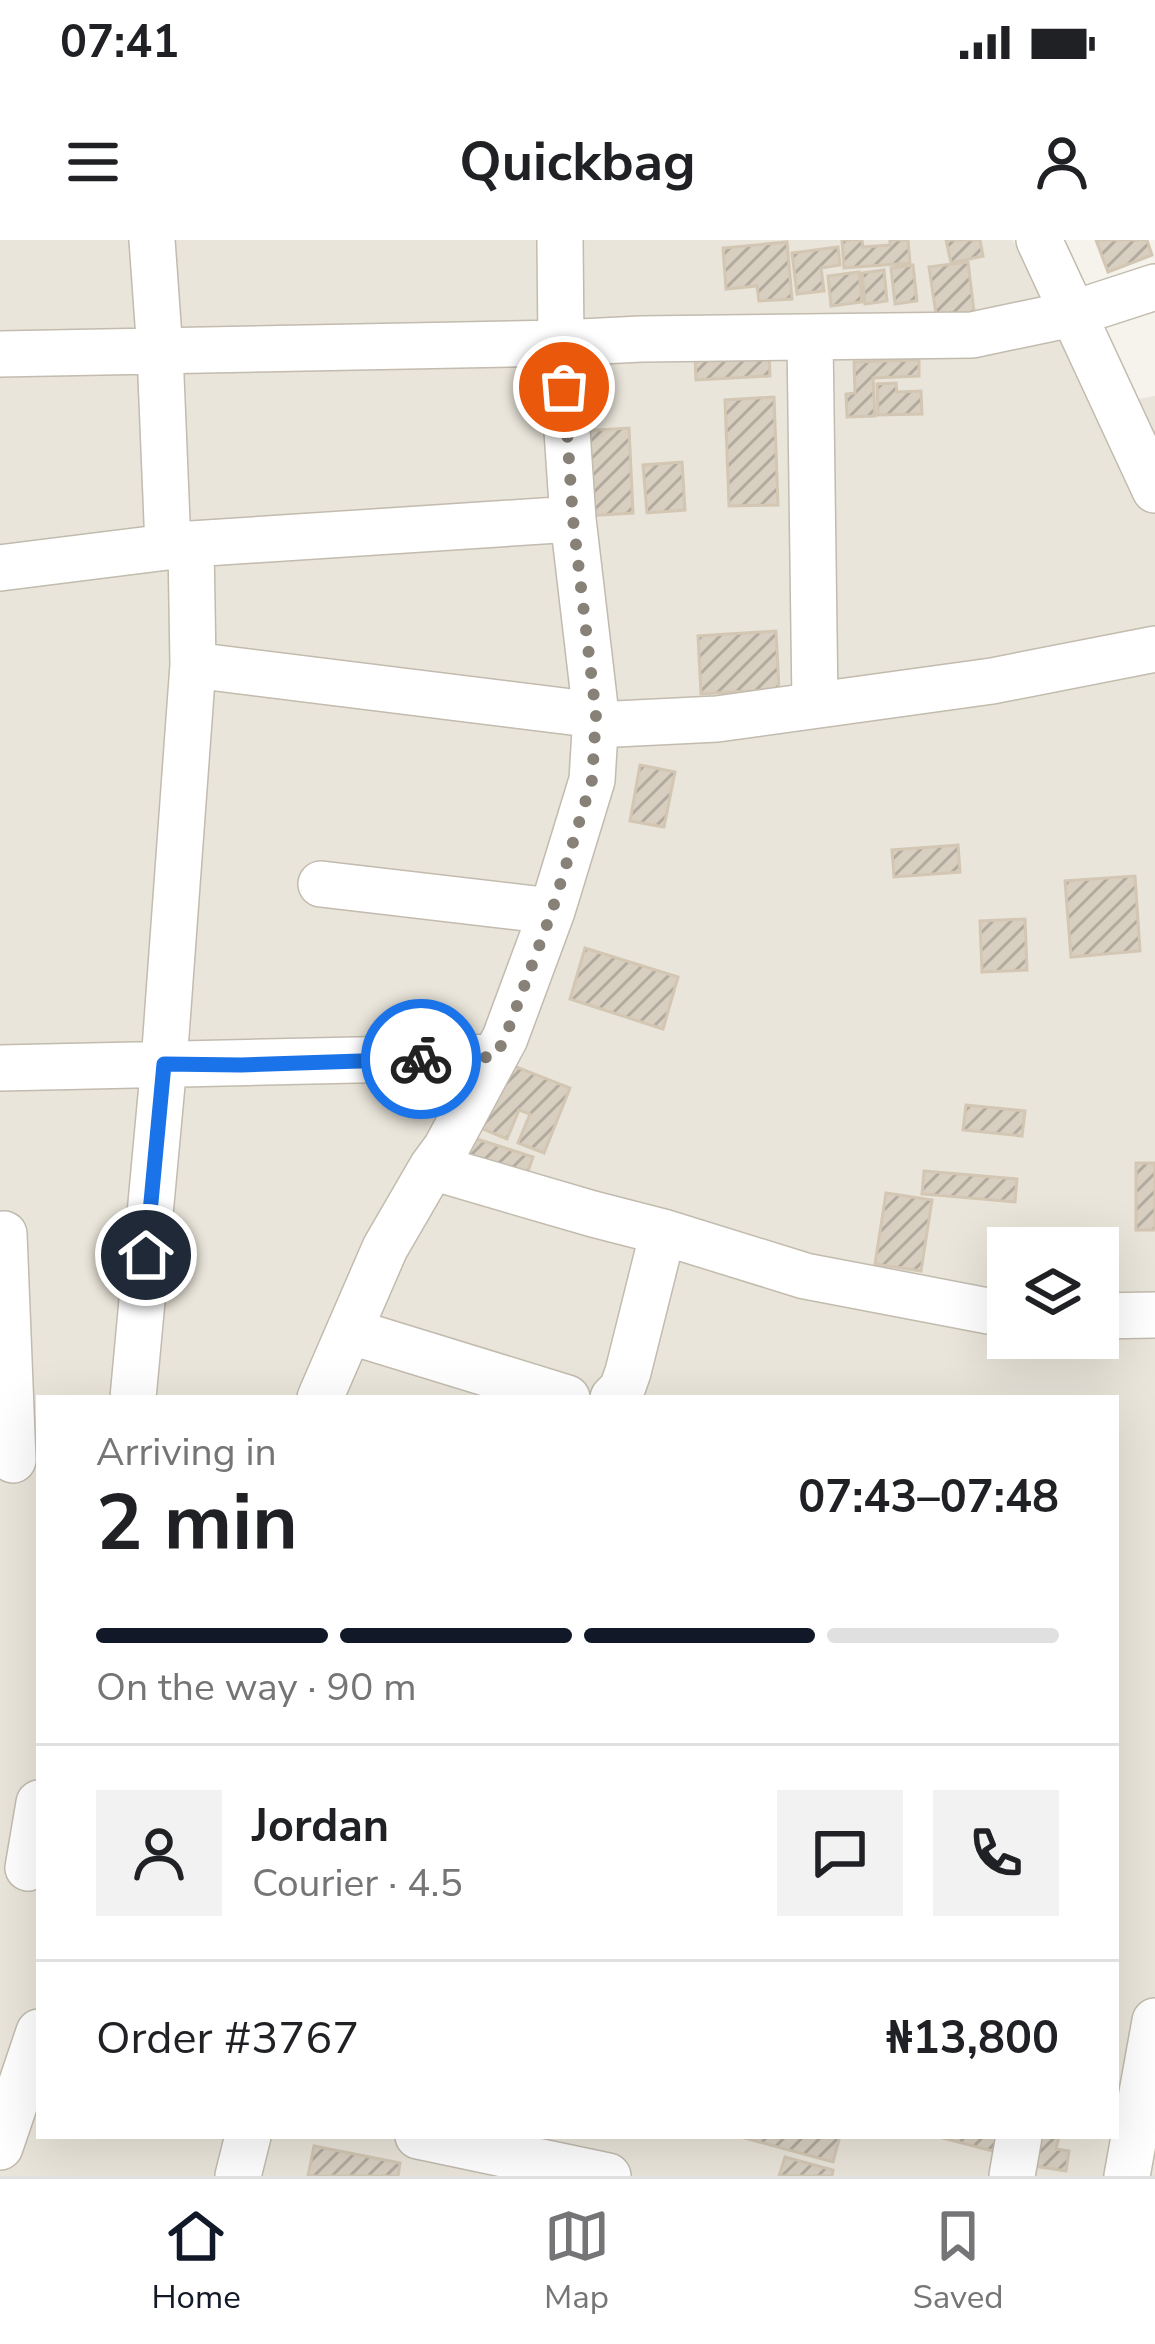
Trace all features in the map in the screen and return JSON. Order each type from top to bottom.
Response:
[{"type":"street","points":[[133,1395],[164,1064],[193,665],[152,240]]},
{"type":"street","points":[[321,1395],[385,1248],[505,1038],[552,911],[592,780],[596,720],[573,519],[561,344],[560,240]]},
{"type":"street","points":[[1039,240],[1155,490]]},
{"type":"street","points":[[0,354],[972,335],[1072,314],[1155,286]]},
{"type":"street","points":[[810,338],[814,706]]},
{"type":"street","points":[[0,568],[179,545],[573,519]]},
{"type":"street","points":[[193,665],[596,720],[718,719],[992,681],[1155,649]]},
{"type":"street","points":[[321,884],[552,911]]},
{"type":"street","points":[[0,1068],[495,1057]]},
{"type":"street","points":[[432,1167],[805,1276],[987,1311]]},
{"type":"street","points":[[617,1395],[628,1372],[663,1232]]},
{"type":"street","points":[[4,1234],[17,1460]]},
{"type":"street","points":[[1119,1316],[1155,1316]]},
{"type":"street","points":[[349,1331],[557,1395]]},
{"type":"street","points":[[22,1867],[36,1814]]},
{"type":"street","points":[[1127,2176],[1155,2020]]},
{"type":"street","points":[[0,2147],[36,2048]]},
{"type":"street","points":[[238,2176],[247,2139]]},
{"type":"street","points":[[413,2176],[419,2139]]},
{"type":"street","points":[[450,2139],[481,2142],[608,2176]]},
{"type":"street","points":[[1012,2176],[1018,2139]]},
{"type":"shaded area","points":[[0,240],[1013,240],[1092,407],[1155,396],[1155,2176],[0,2176]]},
{"type":"building","points":[[842,240],[862,240],[863,247],[908,240],[910,263],[844,268]]},
{"type":"building","points":[[946,240],[980,240],[983,256],[951,263]]},
{"type":"building","points":[[1096,240],[1147,240],[1152,255],[1108,272]]},
{"type":"building","points":[[787,242],[792,299],[759,301],[757,286],[726,289],[723,248]]},
{"type":"building","points":[[838,247],[840,265],[821,268],[824,291],[797,294],[792,253]]},
{"type":"building","points":[[968,262],[976,328],[939,334],[929,267]]},
{"type":"building","points":[[913,265],[917,301],[895,304],[891,268]]},
{"type":"building","points":[[884,270],[887,301],[865,304],[862,273]]},
{"type":"building","points":[[859,272],[862,302],[831,306],[828,276]]},
{"type":"building","points":[[769,353],[770,376],[696,380],[695,357]]},
{"type":"building","points":[[919,360],[919,376],[873,378],[875,416],[847,417],[846,394],[855,393],[854,362]]},
{"type":"building","points":[[896,383],[897,392],[921,391],[922,414],[878,415],[877,384]]},
{"type":"building","points":[[774,397],[778,505],[729,506],[725,400]]},
{"type":"building","points":[[629,428],[633,513],[586,516],[581,431]]},
{"type":"building","points":[[682,462],[685,510],[647,513],[643,465]]},
{"type":"building","points":[[776,631],[779,689],[701,694],[698,636]]},
{"type":"building","points":[[640,765],[675,772],[664,827],[630,821]]},
{"type":"building","points":[[958,845],[960,872],[894,877],[892,850]]},
{"type":"building","points":[[1135,876],[1140,951],[1071,957],[1065,881]]},
{"type":"building","points":[[1025,919],[1027,970],[982,972],[980,921]]},
{"type":"building","points":[[585,948],[678,977],[663,1029],[570,999]]},
{"type":"building","points":[[504,1062],[570,1088],[544,1153],[518,1143],[530,1114],[519,1110],[507,1139],[478,1127]]},
{"type":"building","points":[[966,1105],[1025,1111],[1022,1136],[963,1130]]},
{"type":"building","points":[[471,1137],[533,1157],[525,1180],[463,1159]]},
{"type":"building","points":[[1136,1163],[1155,1163],[1155,1230],[1136,1230]]},
{"type":"building","points":[[924,1171],[1017,1179],[1015,1202],[922,1194]]},
{"type":"building","points":[[886,1193],[932,1200],[921,1271],[875,1264]]},
{"type":"building","points":[[748,2139],[839,2139],[833,2162]]},
{"type":"building","points":[[946,2139],[1002,2139],[1000,2153]]},
{"type":"building","points":[[1025,2139],[1058,2139],[1056,2149],[1069,2151],[1066,2171],[1021,2164]]},
{"type":"building","points":[[314,2146],[400,2163],[398,2176],[308,2176]]},
{"type":"building","points":[[785,2157],[833,2170],[832,2176],[779,2176]]},
{"type":"way so far","points":[[421,1059],[495,1057],[552,911],[592,780],[596,715],[573,519],[564,387]]},
{"type":"route","points":[[146,1255],[164,1064],[421,1059]]}]
